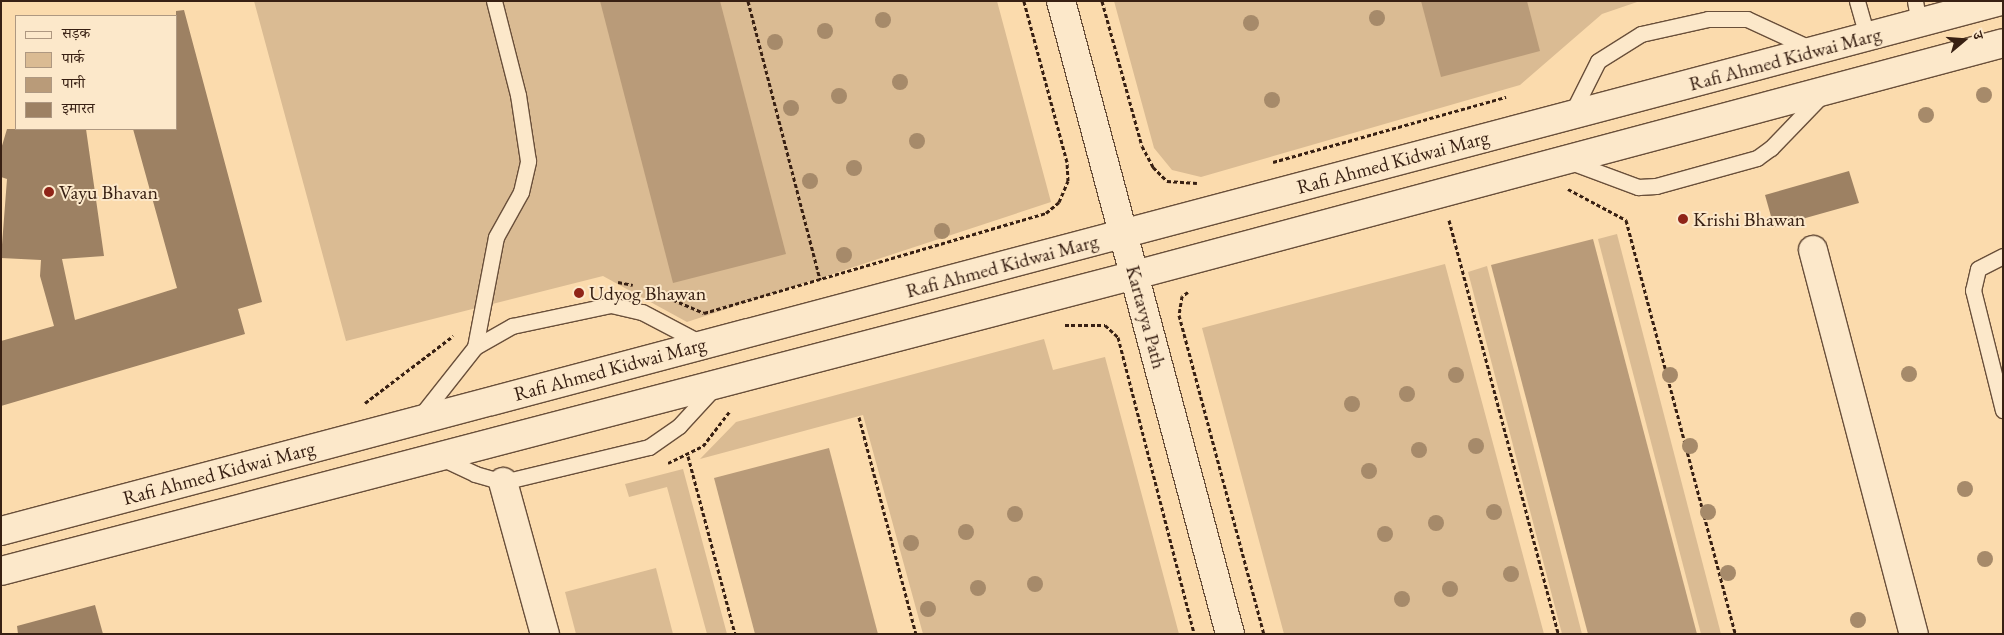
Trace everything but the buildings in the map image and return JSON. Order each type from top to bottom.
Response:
[{"type":"main road","name":"Kartavya Path","points":[[1061,1],[1230,634]]},
{"type":"main road","name":"Rafi Ahmed Kidwai Marg","points":[[1,531],[418,419],[1124,235],[1867,37],[1917,12],[2002,1]]},
{"type":"main road","name":"Rafi Ahmed Kidwai Marg","points":[[1,571],[1135,275],[1562,159],[2003,43]]},
{"type":"main road","points":[[1813,250],[1914,634]]},
{"type":"main road","points":[[503,482],[544,634]]},
{"type":"lane","points":[[475,347],[496,237],[521,192],[528,161],[518,95],[494,1]]},
{"type":"lane","points":[[1857,1],[1867,37]]},
{"type":"lane","points":[[1571,115],[1598,61],[1641,34],[1715,18],[1747,18],[1816,50]]},
{"type":"lane","points":[[1562,159],[1618,182],[1638,187],[1656,186],[1757,158],[1771,148],[1827,89]]},
{"type":"lane","points":[[2003,256],[1978,269],[1973,290],[2003,410]]},
{"type":"lane","points":[[418,419],[475,347],[512,326],[611,305],[642,312],[703,344]]},
{"type":"lane","points":[[438,456],[475,474],[503,482],[649,447],[679,426],[719,383]]},
{"type":"path","points":[[748,1],[820,280]]},
{"type":"path","points":[[1102,1],[1142,146],[1153,167],[1167,182],[1208,180]]},
{"type":"path","points":[[1265,164],[1506,97]]},
{"type":"path","points":[[1558,191],[1568,189],[1626,220],[1735,634]]},
{"type":"path","points":[[1440,222],[1458,217]]},
{"type":"path","points":[[1449,219],[1558,634]]},
{"type":"path","points":[[1192,288],[1182,296],[1179,315],[1264,634]]},
{"type":"path","points":[[1055,326],[1105,325],[1118,337],[1194,634]]},
{"type":"path","points":[[657,466],[688,456],[713,437],[729,412],[738,409]]},
{"type":"path","points":[[859,417],[916,634]]},
{"type":"path","points":[[688,456],[735,634]]},
{"type":"green space","points":[[254,1],[997,1],[1051,202],[687,322],[603,276],[346,341]]},
{"type":"green space","points":[[1114,1],[1640,1],[1602,14],[1520,85],[1201,177],[1172,170],[1154,148]]},
{"type":"green space","points":[[1617,234],[1721,634],[1701,634],[1598,239]]},
{"type":"green space","points":[[1445,264],[1544,634],[1284,634],[1202,328]]},
{"type":"green space","points":[[1487,266],[1582,634],[1562,634],[1468,272]]},
{"type":"green space","points":[[1044,339],[1053,370],[1105,357],[1179,634],[923,634],[863,415],[700,459],[736,422]]},
{"type":"green space","points":[[683,469],[727,634],[707,634],[667,487],[629,497],[625,484]]},
{"type":"green space","points":[[656,568],[673,634],[576,634],[565,592]]},
{"type":"water","points":[[600,1],[720,1],[786,254],[673,283]]},
{"type":"water","points":[[1421,1],[1527,1],[1540,51],[1441,77]]},
{"type":"water","points":[[1593,239],[1697,634],[1588,634],[1491,265]]},
{"type":"water","points":[[829,448],[878,634],[755,634],[714,478]]},
{"type":"place","name":"Vayu Bhavan","points":[[49,192]]},
{"type":"place","name":"Krishi Bhawan","points":[[1683,219]]},
{"type":"place","name":"Udyog Bhawan","points":[[579,293]]}]
